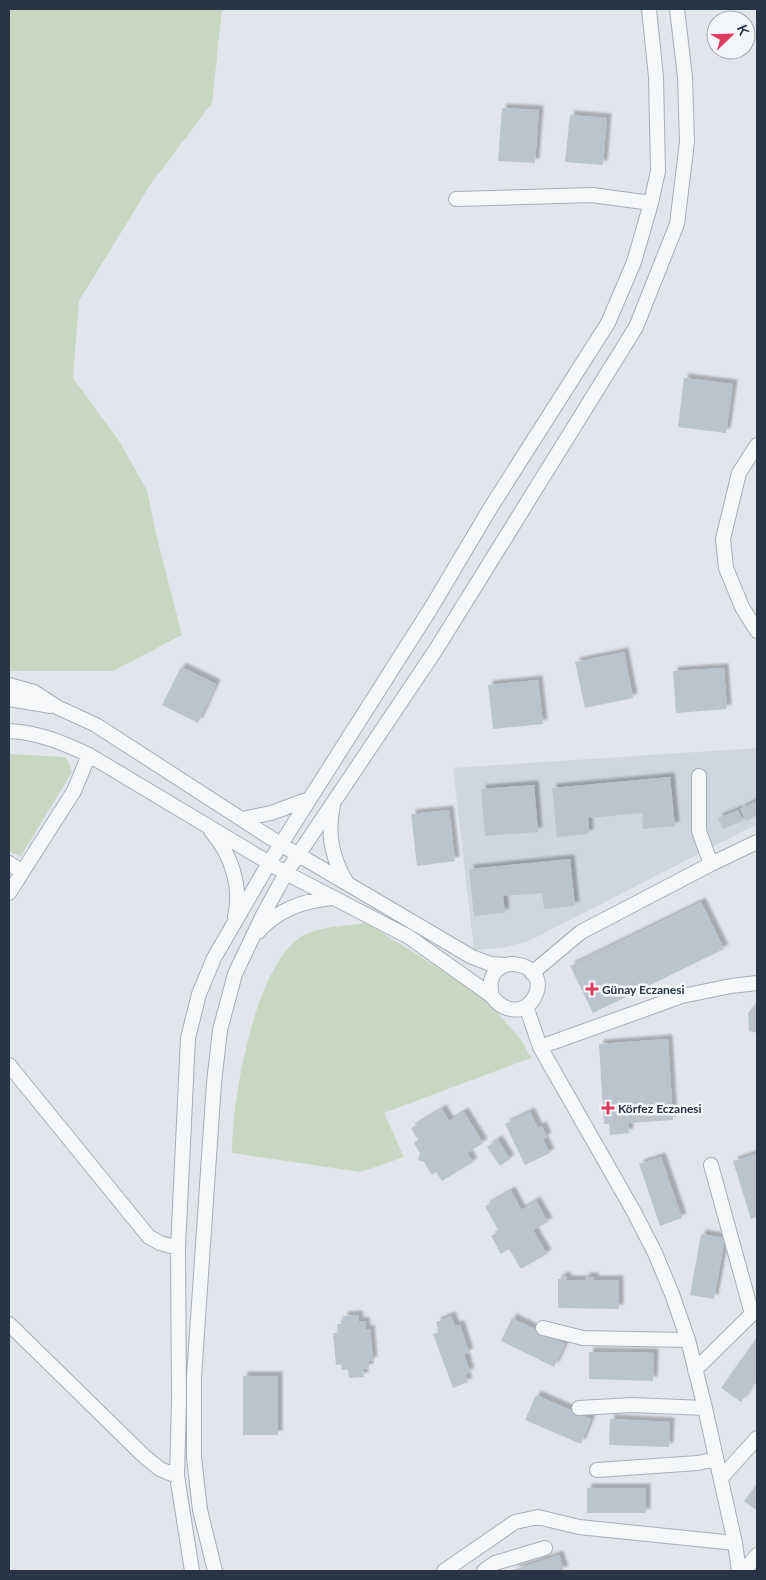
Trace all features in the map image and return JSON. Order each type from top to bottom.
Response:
[{"type":"street","points":[[192,1571],[177,1476],[179,1401],[178,1248],[188,1038],[199,994],[214,958],[280,844],[431,608],[491,507],[608,324],[634,262],[658,171],[656,78],[649,9]]},
{"type":"street","points":[[215,1571],[200,1510],[194,1457],[194,1377],[214,1083],[220,1030],[236,974],[286,873],[436,648],[636,326],[677,224],[687,142],[685,77],[677,9]]},
{"type":"street","points":[[456,199],[592,195],[651,203]]},
{"type":"street","points":[[757,445],[739,473],[723,539],[726,568],[742,607],[757,631]]},
{"type":"street","points":[[9,684],[34,692],[57,707],[96,725],[190,784],[280,844],[472,957],[491,964],[520,964],[532,973],[536,979],[536,994],[532,1001],[519,1009],[511,1010],[503,1007],[492,996],[409,937],[286,873],[89,754],[40,736],[9,731]]},
{"type":"street","points":[[9,699],[57,707]]},
{"type":"street","points":[[9,893],[74,790],[89,754]]},
{"type":"street","points":[[699,776],[699,831],[711,864]]},
{"type":"street","points":[[242,819],[271,813],[309,799]]},
{"type":"street","points":[[335,799],[330,824],[333,849],[336,862],[349,885]]},
{"type":"street","points":[[199,820],[215,836],[232,866],[237,889],[234,924]]},
{"type":"street","points":[[532,973],[580,932],[757,842]]},
{"type":"street","points":[[9,863],[22,872]]},
{"type":"street","points":[[249,945],[262,927],[289,908],[311,900],[334,898]]},
{"type":"street","points":[[492,996],[491,980],[499,968],[506,964]]},
{"type":"street","points":[[540,1047],[682,996],[757,983]]},
{"type":"street","points":[[526,1006],[540,1047],[634,1212],[655,1253],[672,1294],[688,1340],[705,1408],[736,1542],[739,1571]]},
{"type":"street","points":[[9,1065],[150,1237],[160,1243],[178,1248]]},
{"type":"street","points":[[695,1370],[752,1314],[711,1165]]},
{"type":"street","points":[[9,1324],[145,1457],[160,1469],[177,1476]]},
{"type":"street","points":[[543,1328],[583,1338],[688,1340]]},
{"type":"street","points":[[579,1408],[632,1405],[705,1408]]},
{"type":"street","points":[[721,1478],[757,1438]]},
{"type":"street","points":[[597,1470],[698,1463],[716,1459]]},
{"type":"street","points":[[444,1571],[515,1522],[538,1517],[579,1527],[736,1542]]},
{"type":"street","points":[[486,1542],[492,1569],[545,1548]]},
{"type":"street","points":[[744,1571],[757,1555]]},
{"type":"shaded area","points":[[757,748],[757,824],[529,941],[501,948],[474,950],[453,768]]},
{"type":"green space","points":[[9,9],[222,9],[212,103],[150,185],[79,301],[73,378],[119,441],[147,490],[156,534],[182,635],[113,671],[9,671]]},
{"type":"green space","points":[[9,754],[66,757],[72,772],[21,856],[9,852]]},
{"type":"green space","points":[[367,923],[483,996],[522,1041],[531,1058],[384,1113],[404,1157],[361,1172],[232,1153],[236,1101],[241,1069],[249,1036],[270,976],[285,953],[301,937],[308,933]]},
{"type":"building","points":[[502,108],[539,110],[535,163],[498,161]]},
{"type":"building","points":[[570,115],[607,118],[603,165],[565,162]]},
{"type":"building","points":[[684,378],[733,384],[726,433],[678,427]]},
{"type":"building","points":[[624,652],[633,698],[585,708],[575,662]]},
{"type":"building","points":[[181,667],[216,684],[198,723],[162,705]]},
{"type":"building","points":[[724,668],[727,709],[676,713],[673,671]]},
{"type":"building","points":[[538,680],[543,724],[493,729],[488,685]]},
{"type":"building","points":[[670,777],[675,826],[643,829],[642,813],[588,818],[589,834],[557,837],[552,788]]},
{"type":"building","points":[[534,785],[538,832],[485,836],[481,789]]},
{"type":"building","points":[[757,801],[757,815],[746,821],[740,809]]},
{"type":"building","points":[[449,810],[455,861],[417,866],[411,814]]},
{"type":"building","points":[[738,810],[743,821],[723,829],[718,818]]},
{"type":"building","points":[[570,859],[575,906],[544,909],[542,893],[503,896],[505,913],[474,916],[469,869]]},
{"type":"building","points":[[701,902],[724,949],[593,1013],[570,966]]},
{"type":"building","points":[[757,1002],[757,1033],[749,1031],[748,1013]]},
{"type":"building","points":[[668,1039],[673,1120],[628,1123],[629,1133],[610,1135],[609,1124],[604,1124],[599,1044]]},
{"type":"building","points":[[442,1109],[449,1121],[464,1112],[483,1143],[467,1153],[473,1162],[442,1181],[436,1172],[432,1175],[424,1162],[418,1160],[420,1153],[414,1143],[418,1140],[411,1128]]},
{"type":"building","points":[[530,1112],[538,1128],[542,1126],[547,1137],[543,1139],[550,1153],[525,1165],[505,1124]]},
{"type":"building","points":[[498,1140],[510,1159],[500,1166],[487,1147]]},
{"type":"building","points":[[756,1154],[757,1217],[751,1219],[733,1161]]},
{"type":"building","points":[[661,1157],[682,1218],[660,1226],[639,1164]]},
{"type":"building","points":[[511,1191],[521,1210],[536,1201],[548,1222],[533,1230],[547,1254],[521,1269],[509,1249],[501,1254],[491,1236],[499,1232],[485,1206]]},
{"type":"building","points":[[701,1234],[725,1238],[714,1299],[690,1295]]},
{"type":"building","points":[[561,1276],[567,1277],[567,1280],[585,1280],[585,1277],[594,1277],[594,1280],[619,1280],[619,1309],[558,1308],[558,1279],[561,1279]]},
{"type":"building","points":[[358,1315],[359,1322],[365,1321],[366,1330],[370,1329],[373,1361],[369,1361],[369,1368],[363,1369],[364,1377],[349,1378],[348,1370],[342,1370],[341,1364],[336,1365],[333,1333],[338,1333],[337,1324],[344,1324],[343,1316]]},
{"type":"building","points":[[451,1316],[455,1326],[460,1325],[469,1353],[464,1354],[470,1372],[465,1374],[468,1382],[453,1388],[433,1334],[439,1332],[436,1322]]},
{"type":"building","points":[[512,1318],[565,1344],[554,1367],[501,1341]]},
{"type":"building","points":[[757,1337],[757,1379],[741,1402],[721,1388]]},
{"type":"building","points":[[589,1352],[654,1353],[653,1381],[589,1379]]},
{"type":"building","points":[[243,1376],[278,1376],[278,1435],[243,1435]]},
{"type":"building","points":[[536,1395],[591,1419],[581,1444],[525,1420]]},
{"type":"building","points":[[610,1419],[670,1422],[669,1447],[609,1445]]},
{"type":"building","points":[[757,1484],[757,1511],[744,1501]]},
{"type":"building","points":[[587,1488],[646,1488],[646,1513],[587,1513]]},
{"type":"building","points":[[559,1555],[564,1571],[510,1571]]},
{"type":"place","name":"Günay Eczanesi","points":[[592,989]]},
{"type":"place","name":"Körfez Eczanesi","points":[[608,1108]]}]
